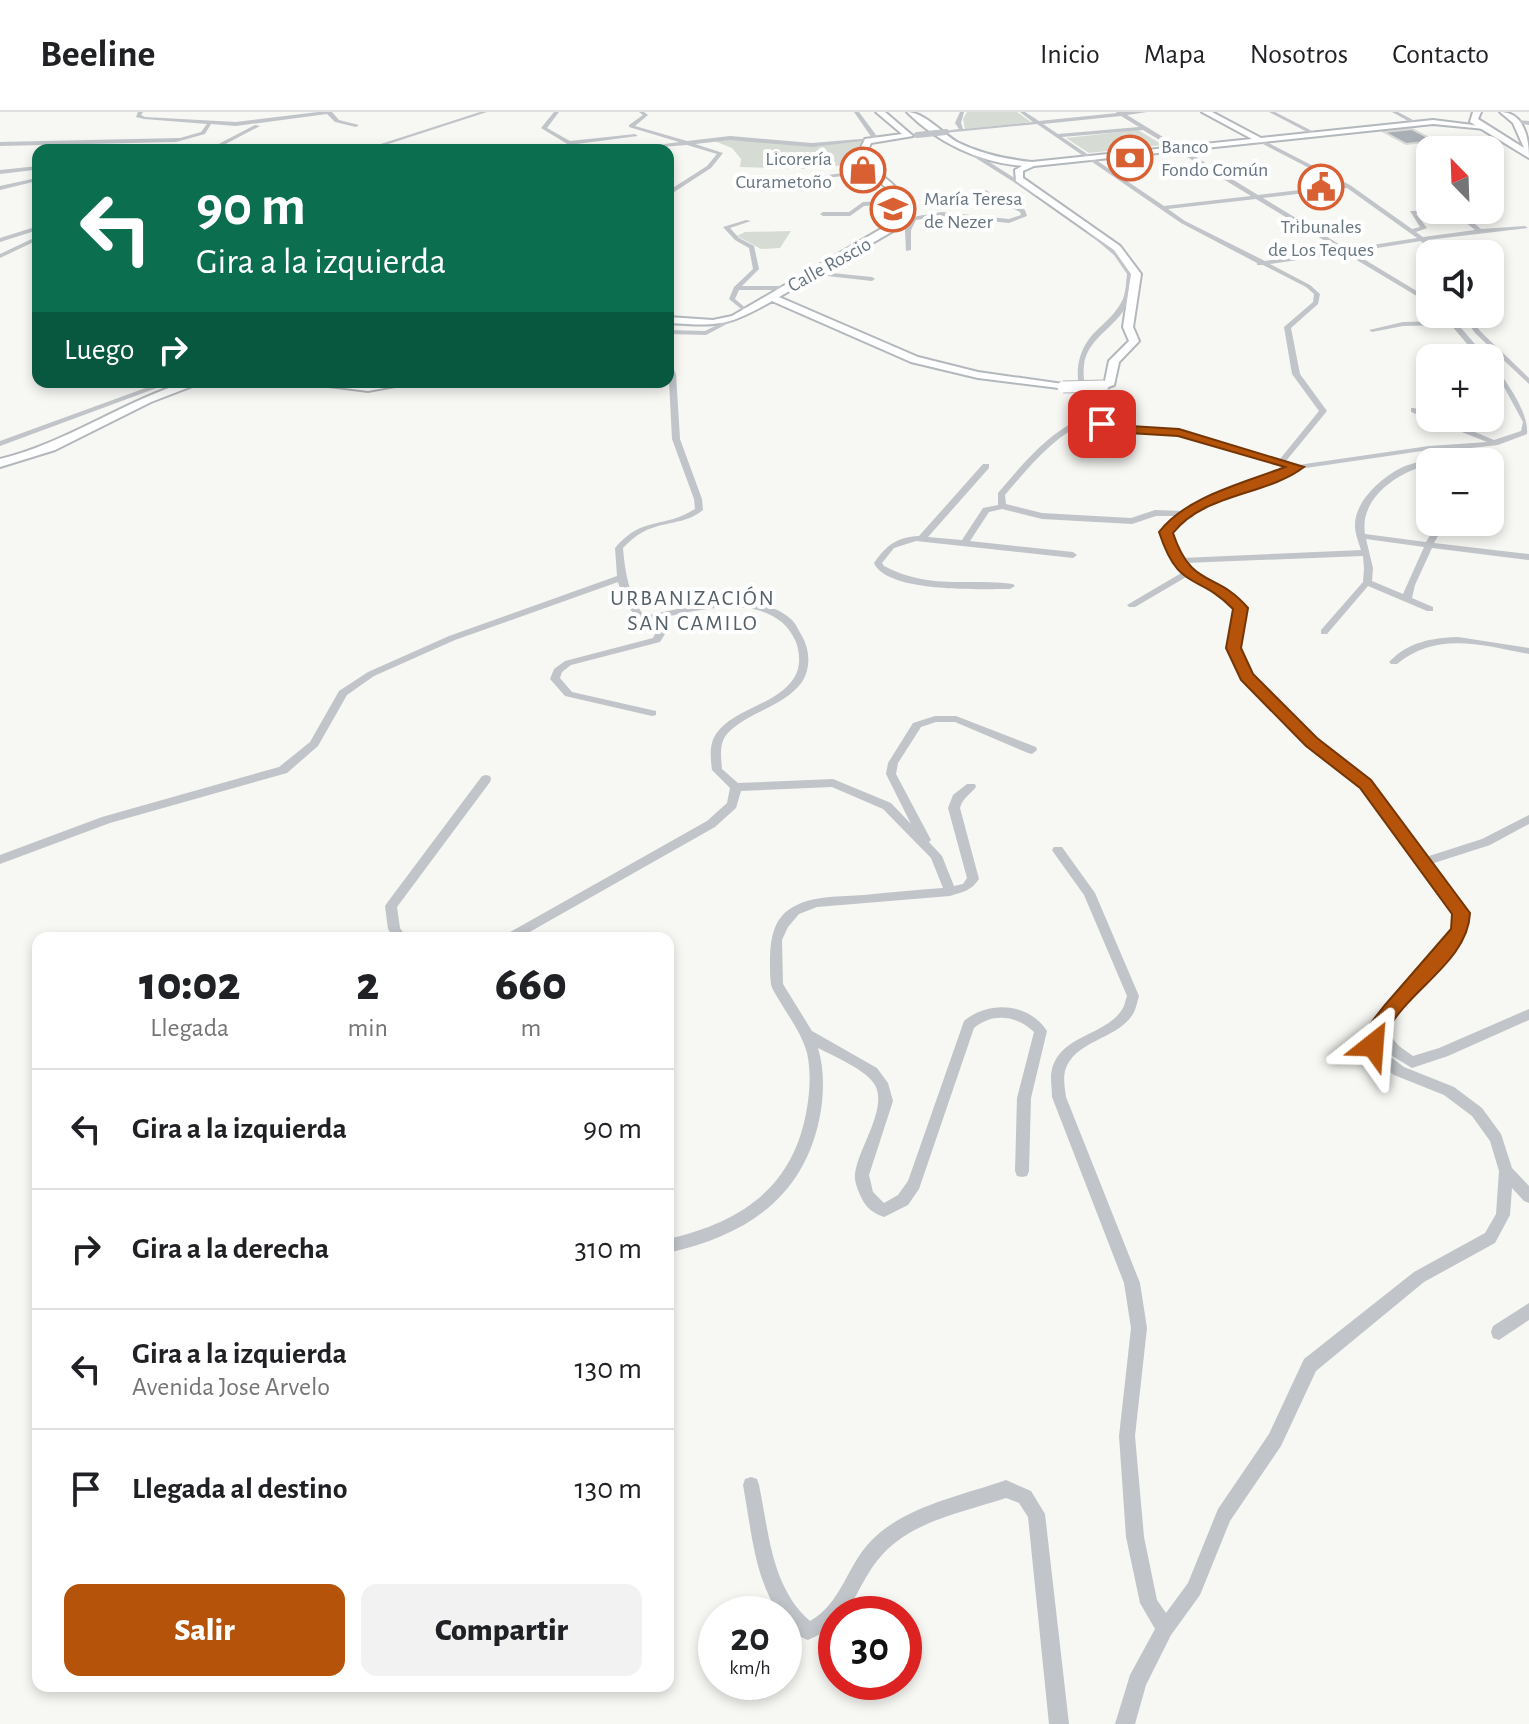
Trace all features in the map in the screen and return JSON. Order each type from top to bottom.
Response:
[{"type":"main road","points":[[1504,112],[1518,124],[1529,153]]},
{"type":"main road","points":[[1476,113],[1473,120],[1529,153]]},
{"type":"main road","points":[[1485,127],[1518,124]]},
{"type":"street","points":[[141,112],[138,116],[144,118],[209,124],[264,123],[325,112],[337,121],[356,125]]},
{"type":"street","points":[[384,144],[485,112]]},
{"type":"street","points":[[557,112],[544,128],[567,143],[635,136]]},
{"type":"street","points":[[641,112],[646,115],[631,126],[717,150]]},
{"type":"street","points":[[856,112],[875,139]]},
{"type":"street","points":[[880,112],[913,136]]},
{"type":"street","points":[[911,112],[931,130],[1061,210],[1116,254],[1130,274],[1129,292],[1111,321],[1081,353],[1079,378],[1092,417],[1112,428],[1179,433],[1298,467]]},
{"type":"street","points":[[962,112],[958,123],[962,131]]},
{"type":"street","points":[[1022,112],[1032,112]]},
{"type":"street","points":[[1022,112],[1162,208],[1259,264],[1308,286],[1318,299],[1287,327],[1296,374],[1323,411],[1280,464]]},
{"type":"street","points":[[674,146],[730,138],[812,145],[1145,112]]},
{"type":"street","points":[[1206,112],[1348,186],[1424,240]]},
{"type":"street","points":[[1271,112],[1313,133]]},
{"type":"street","points":[[1394,112],[1412,121]]},
{"type":"street","points":[[1120,113],[1416,294]]},
{"type":"street","points":[[1258,140],[1476,113]]},
{"type":"street","points":[[973,154],[1002,162],[1032,164],[1433,122],[1485,127]]},
{"type":"street","points":[[222,144],[264,123]]},
{"type":"street","points":[[1518,124],[1529,123]]},
{"type":"street","points":[[157,144],[203,133],[209,124]]},
{"type":"street","points":[[1057,136],[1144,128]]},
{"type":"street","points":[[0,144],[182,139]]},
{"type":"street","points":[[875,139],[866,142],[861,159],[898,191],[908,220],[908,250]]},
{"type":"street","points":[[674,154],[717,150]]},
{"type":"street","points":[[674,190],[709,167],[719,155],[717,150]]},
{"type":"street","points":[[770,297],[799,306],[883,347],[930,364],[974,375],[1063,387],[1110,383],[1114,361],[1134,341],[1129,324],[1137,281],[1133,266],[1091,228],[1019,179],[1018,171],[1032,164]]},
{"type":"street","points":[[0,172],[32,169]]},
{"type":"street","points":[[785,181],[874,171]]},
{"type":"street","points":[[0,188],[32,181]]},
{"type":"street","points":[[1162,208],[1348,186]]},
{"type":"street","points":[[908,220],[954,214],[1009,221],[1024,216],[1023,211],[985,192]]},
{"type":"street","points":[[823,214],[850,214],[863,204],[902,202]]},
{"type":"street","name":"Calle Roscio","points":[[735,318],[908,220]]},
{"type":"street","points":[[746,311],[732,299],[736,288],[756,269],[752,247],[737,239],[726,227],[748,221]]},
{"type":"street","points":[[1412,231],[1424,228],[1421,224]]},
{"type":"street","points":[[1471,224],[1480,231]]},
{"type":"street","points":[[1430,240],[1480,231],[1525,228]]},
{"type":"street","points":[[0,240],[32,230]]},
{"type":"street","points":[[0,256],[32,241]]},
{"type":"street","points":[[1259,264],[1416,242]]},
{"type":"street","points":[[811,273],[872,279]]},
{"type":"street","points":[[736,288],[784,288]]},
{"type":"street","points":[[674,320],[713,323],[735,318]]},
{"type":"street","points":[[674,332],[706,333],[735,318]]},
{"type":"street","points":[[1111,321],[1129,324]]},
{"type":"street","points":[[1372,330],[1416,324]]},
{"type":"street","points":[[1457,328],[1471,344]]},
{"type":"street","points":[[1474,328],[1529,384]]},
{"type":"street","points":[[1478,448],[1520,435],[1526,427],[1504,382]]},
{"type":"street","points":[[1507,386],[1529,384]]},
{"type":"street","points":[[0,444],[153,388]]},
{"type":"street","points":[[0,463],[33,453],[172,388]]},
{"type":"street","points":[[652,713],[569,694],[555,679],[557,671],[568,663],[657,640],[660,634],[657,626],[642,619],[628,603],[620,578],[619,548],[631,532],[649,524],[687,517],[699,510],[698,499],[676,439],[673,388]]},
{"type":"street","points":[[1002,506],[1001,495],[1035,456],[1074,424],[1092,417]]},
{"type":"street","points":[[1465,432],[1491,444]]},
{"type":"street","points":[[1125,1724],[1137,1682],[1165,1629],[1194,1589],[1224,1515],[1275,1440],[1310,1365],[1419,1277],[1490,1238],[1503,1215],[1506,1171],[1496,1138],[1477,1112],[1449,1091],[1399,1071],[1383,1059],[1373,1045],[1377,1030],[1460,931],[1461,913],[1426,861],[1366,784],[1311,742],[1246,677],[1233,648],[1241,608],[1230,598],[1187,573],[1176,561],[1166,532],[1176,519],[1224,495],[1298,467],[1429,448],[1491,444]]},
{"type":"street","points":[[922,538],[986,466]]},
{"type":"street","points":[[1324,632],[1367,582],[1370,572],[1359,516],[1366,499],[1394,473],[1416,466]]},
{"type":"street","points":[[965,543],[986,510],[1002,506],[1042,516],[1132,521],[1155,513],[1187,514]]},
{"type":"street","points":[[1361,536],[1529,557]]},
{"type":"street","points":[[1407,598],[1409,580],[1425,558],[1427,544],[1433,536]]},
{"type":"street","points":[[1010,586],[933,584],[903,579],[880,568],[879,560],[891,546],[922,538],[1073,555]]},
{"type":"street","points":[[1176,561],[1364,553]]},
{"type":"street","points":[[1132,605],[1187,573]]},
{"type":"street","points":[[0,860],[106,820],[283,770],[314,744],[343,693],[371,674],[452,638],[620,578]]},
{"type":"street","points":[[1367,582],[1430,609]]},
{"type":"street","points":[[642,619],[729,605],[776,612],[791,623],[805,657],[798,680],[780,698],[724,730],[714,747],[717,770],[736,787],[833,783],[887,806],[926,842]]},
{"type":"street","points":[[1394,662],[1403,652],[1449,640],[1529,651]]},
{"type":"street","points":[[950,892],[936,856],[891,774],[893,763],[917,725],[935,719],[956,719],[1032,750]]},
{"type":"street","points":[[396,932],[391,906],[486,779]]},
{"type":"street","points":[[520,932],[711,824],[732,805],[736,787]]},
{"type":"street","points":[[674,1245],[706,1238],[743,1220],[777,1193],[790,1177],[807,1142],[815,1114],[817,1057],[777,985],[776,940],[783,924],[795,911],[816,903],[950,892],[967,887],[973,879],[954,808],[957,798],[971,787]]},
{"type":"street","points":[[1426,861],[1486,842],[1529,819]]},
{"type":"street","points":[[1058,850],[1089,893],[1133,996],[1130,1010],[1120,1021],[1070,1050],[1060,1065],[1057,1081],[1059,1097],[1132,1283],[1139,1328],[1127,1436],[1135,1537],[1149,1603],[1165,1629]]},
{"type":"street","points":[[807,1035],[872,1072],[881,1083],[886,1101],[862,1175],[870,1200],[884,1210],[903,1200],[914,1184],[969,1025],[976,1017],[1001,1012],[1034,1021],[1041,1031],[1041,1043],[1024,1098],[1022,1171]]},
{"type":"street","points":[[1377,1030],[1394,1050],[1412,1062],[1443,1052],[1529,1014]]},
{"type":"street","points":[[1506,1171],[1529,1196]]},
{"type":"street","points":[[1499,1332],[1529,1311]]},
{"type":"street","points":[[751,1485],[777,1599],[795,1623],[808,1631],[819,1628],[837,1612],[875,1549],[901,1530],[1006,1489],[1025,1497],[1036,1514],[1059,1724]]},
{"type":"shaded area","points":[[967,112],[1017,112],[1031,122],[965,129],[963,119]]},
{"type":"shaded area","points":[[1138,130],[1163,145],[1089,153],[1066,138]]},
{"type":"shaded area","points":[[730,138],[812,145],[874,139],[868,141],[863,163],[808,169],[740,167],[741,159],[732,148],[712,140]]},
{"type":"shaded area","points":[[791,231],[780,248],[761,249],[737,236],[745,232]]},
{"type":"building","points":[[1412,129],[1425,136],[1416,136],[1416,143],[1406,144],[1384,132]]},
{"type":"place","name":"Banco Fondo Común","points":[[1130,158]]},
{"type":"place","name":"Licorería Curametoño","points":[[863,170]]},
{"type":"place","name":"Tribunales de Los Teques","points":[[1321,187]]},
{"type":"place","name":"María Teresa de Nezer","points":[[893,209]]},
{"type":"district","name":"URBANIZACIÓN SAN CAMILO","points":[[693,610]]},
{"type":"route","points":[[1102,424],[1125,430],[1179,433],[1298,467],[1224,495],[1176,519],[1166,532],[1176,561],[1187,573],[1230,598],[1241,608],[1233,648],[1246,677],[1311,742],[1366,784],[1426,861],[1461,913],[1460,931],[1391,1011],[1377,1030],[1373,1045]]}]
